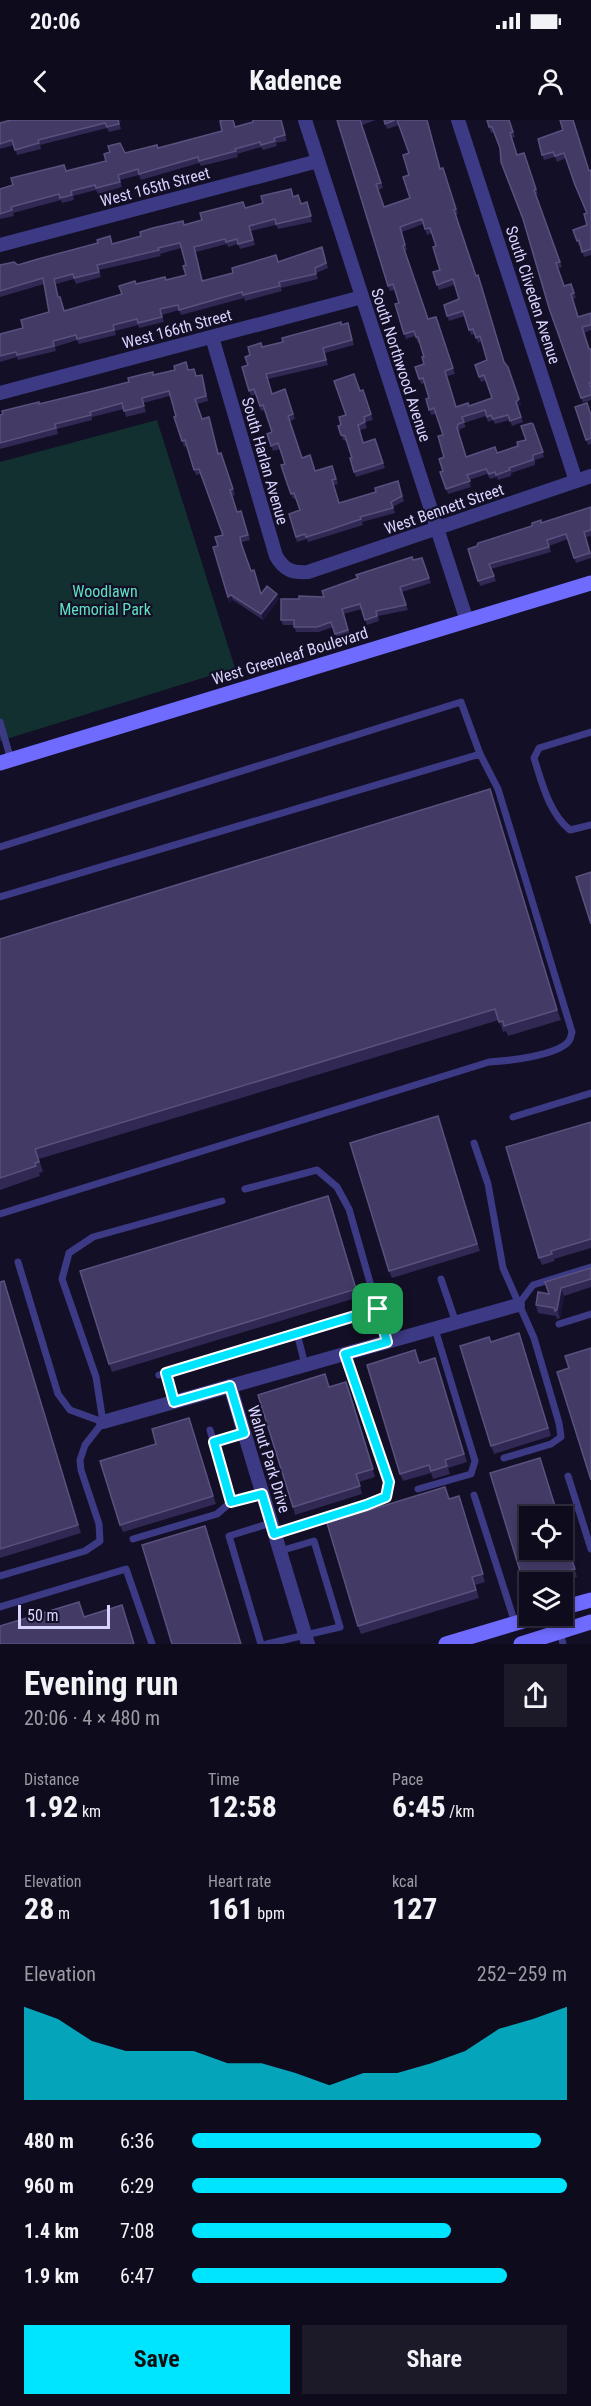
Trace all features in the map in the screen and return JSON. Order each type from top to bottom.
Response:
[{"type":"street","name":"South Northwood Avenue","points":[[305,120],[466,621]]},
{"type":"street","name":"South Cliveden Avenue","points":[[458,120],[576,481]]},
{"type":"street","name":"West 165th Street","points":[[0,244],[318,161]]},
{"type":"street","name":"West 166th Street","points":[[0,393],[362,297]]},
{"type":"street","name":"South Harlan Avenue","points":[[212,337],[276,556],[283,568],[296,573],[308,572]]},
{"type":"street","name":"West Bennett Street","points":[[308,572],[591,476]]},
{"type":"street","name":"West Greenleaf Boulevard","points":[[6,762],[591,583]]},
{"type":"street","points":[[103,1422],[518,1305]]},
{"type":"street","name":"Walnut Park Drive","points":[[230,1386],[306,1639]]},
{"type":"street","points":[[573,1605],[591,1600]]},
{"type":"street","points":[[446,1644],[519,1622]]},
{"type":"street","points":[[520,1644],[561,1638],[591,1622]]},
{"type":"lane","points":[[0,847],[461,702],[480,754],[498,789],[572,1032],[569,1041],[558,1049],[512,1061],[489,1062],[0,1214]]},
{"type":"lane","points":[[0,722],[6,762]]},
{"type":"lane","points":[[591,732],[539,748],[534,758],[546,796],[562,824],[570,830],[591,825]]},
{"type":"lane","points":[[0,897],[480,754]]},
{"type":"lane","points":[[513,1117],[591,1093]]},
{"type":"lane","points":[[474,1143],[488,1184],[503,1268],[534,1338],[561,1437],[551,1444],[504,1458]]},
{"type":"lane","points":[[245,1189],[317,1170],[337,1187],[349,1209],[387,1342]]},
{"type":"lane","points":[[0,1576],[85,1551],[100,1541],[99,1524],[81,1470],[80,1460],[85,1445],[103,1422],[96,1377],[62,1279],[69,1252],[93,1238],[222,1201]]},
{"type":"lane","points":[[18,1262],[58,1394],[70,1410],[103,1422]]},
{"type":"lane","points":[[518,1305],[534,1285],[591,1267]]},
{"type":"lane","points":[[441,1279],[456,1323]]},
{"type":"lane","points":[[174,1402],[163,1374],[378,1309]]},
{"type":"lane","points":[[559,1324],[591,1314]]},
{"type":"lane","points":[[418,1489],[471,1474],[475,1461],[435,1329]]},
{"type":"lane","points":[[297,1333],[305,1365]]},
{"type":"lane","points":[[261,1644],[229,1536],[273,1529],[366,1505],[386,1497],[389,1482],[345,1354]]},
{"type":"lane","points":[[210,1430],[231,1502]]},
{"type":"lane","points":[[214,1442],[244,1433]]},
{"type":"lane","points":[[568,1476],[591,1549]]},
{"type":"lane","points":[[133,1539],[216,1515],[231,1502],[262,1494]]},
{"type":"lane","points":[[474,1495],[515,1623]]},
{"type":"lane","points":[[267,1644],[306,1639],[340,1627],[314,1541],[280,1551]]},
{"type":"lane","points":[[0,1607],[126,1569],[152,1644]]},
{"type":"green space","name":"Woodlawn Memorial Park","points":[[157,420],[235,668],[0,741],[0,462]]},
{"type":"building","points":[[11,120],[118,120],[119,124],[107,127],[105,123],[38,140],[39,143],[15,150],[12,140],[0,144],[0,123]]},
{"type":"building","points":[[233,120],[235,127],[253,122],[253,120],[281,120],[285,135],[274,138],[275,141],[261,145],[260,142],[199,161],[198,157],[139,174],[138,169],[118,175],[120,182],[71,191],[72,195],[60,198],[59,194],[11,207],[12,210],[0,214],[0,189],[13,185],[11,178],[64,165],[66,171],[106,161],[104,154],[110,152],[108,146],[120,143],[125,153],[157,145],[158,148],[222,131],[220,121]]},
{"type":"building","points":[[337,120],[360,120],[381,183],[376,184],[384,207],[410,198],[403,177],[409,175],[403,155],[409,153],[397,120],[427,120],[440,169],[443,168],[456,209],[454,210],[476,276],[478,275],[504,362],[508,367],[519,399],[516,402],[521,417],[510,421],[508,415],[493,419],[491,415],[487,417],[485,410],[462,417],[464,422],[458,424],[457,428],[466,457],[495,447],[497,453],[518,446],[517,442],[526,440],[521,426],[531,423],[543,452],[533,455],[533,460],[496,475],[495,472],[489,474],[486,469],[467,475],[470,481],[446,489],[440,472],[443,471],[439,459],[444,457],[438,436],[443,435],[434,408],[429,410],[426,399],[429,398],[423,378],[419,379],[415,367],[424,364],[422,357],[424,357],[414,331],[404,334],[395,304],[399,303],[393,284],[388,286]],"holes":[[[422,219],[425,229],[430,228],[436,246],[433,247],[440,270],[433,272],[437,285],[453,279],[459,299],[444,305],[447,316],[463,311],[469,330],[473,329],[476,338],[480,336],[487,360],[475,365],[479,377],[484,375],[492,398],[469,406],[468,403],[456,407],[445,371],[453,368],[436,317],[428,319],[403,246],[405,245],[400,227]]]},
{"type":"building","points":[[487,120],[509,120],[513,132],[510,133],[517,155],[524,153],[536,189],[534,190],[560,262],[556,263],[564,286],[571,284],[574,293],[571,294],[578,317],[591,313],[591,325],[582,327],[589,349],[591,349],[591,383],[589,383],[591,395],[581,398],[549,308],[523,219],[501,162],[500,148]]},
{"type":"building","points":[[560,120],[573,120],[589,171],[591,170],[591,249],[582,252],[573,230],[587,225],[584,214],[587,213],[564,153],[555,156],[553,152],[542,155],[538,139],[563,130]]},
{"type":"building","points":[[291,189],[293,197],[298,195],[301,204],[307,202],[311,216],[276,224],[275,219],[249,226],[253,240],[238,244],[237,239],[226,242],[225,239],[194,247],[202,281],[233,273],[232,268],[276,255],[278,262],[322,247],[326,263],[315,268],[316,274],[279,282],[280,286],[243,295],[242,292],[179,310],[178,305],[160,309],[162,317],[138,323],[137,319],[113,325],[114,330],[77,339],[76,335],[53,341],[54,346],[17,355],[16,352],[0,356],[0,334],[23,328],[21,320],[49,312],[43,278],[0,291],[0,265],[14,262],[18,265],[98,243],[97,240],[110,236],[112,244],[141,236],[140,232],[153,228],[183,221],[184,225],[202,220],[200,213],[243,202],[245,208],[263,203],[261,196]],"holes":[[[180,243],[186,265],[183,266],[186,275],[136,284],[135,281],[119,286],[122,294],[64,311],[54,279],[73,274],[74,278],[99,272],[97,265]]]},
{"type":"building","points":[[341,322],[341,325],[348,323],[352,340],[323,348],[326,360],[266,374],[272,394],[285,389],[293,414],[288,416],[302,458],[310,455],[315,471],[332,466],[336,479],[332,480],[339,503],[376,492],[375,488],[398,481],[402,496],[391,502],[393,508],[360,517],[361,519],[306,537],[305,534],[296,537],[289,514],[300,510],[294,493],[291,494],[281,465],[285,464],[278,443],[271,446],[267,434],[272,432],[263,405],[260,406],[254,389],[249,391],[242,367],[248,365],[245,357],[250,355],[248,347],[261,343],[262,347],[283,342],[282,338]]},
{"type":"building","points":[[186,362],[188,370],[194,369],[196,376],[202,375],[206,396],[195,399],[202,419],[209,417],[218,454],[221,453],[233,489],[230,490],[237,512],[241,511],[248,535],[240,537],[241,543],[251,571],[254,570],[261,594],[267,586],[277,594],[261,614],[231,595],[228,597],[213,547],[218,546],[215,537],[223,535],[199,469],[194,470],[185,440],[182,441],[169,391],[142,398],[144,406],[124,411],[122,403],[90,412],[91,415],[55,424],[56,428],[0,443],[2,411],[129,382],[128,378],[140,375],[153,372],[153,375],[175,370],[174,366]]},
{"type":"building","points":[[354,374],[360,391],[363,390],[371,414],[364,417],[365,422],[358,425],[363,443],[375,439],[383,463],[354,472],[345,436],[341,435],[338,426],[341,425],[339,417],[346,415],[334,381]]},
{"type":"building","points":[[587,403],[591,415],[591,438],[586,440],[575,407]]},
{"type":"building","points":[[591,507],[591,530],[584,532],[590,553],[574,558],[566,534],[547,540],[549,547],[489,564],[494,576],[478,581],[468,549],[477,546],[478,543],[532,526],[532,523],[541,520],[541,523]]},
{"type":"building","points":[[412,557],[413,560],[422,558],[429,578],[400,587],[406,605],[376,611],[377,616],[365,620],[360,604],[342,609],[348,630],[335,634],[331,622],[317,627],[294,627],[294,620],[281,620],[281,599],[299,599],[299,596],[324,597],[322,591],[358,578],[356,575]]},
{"type":"building","points":[[490,789],[557,1010],[504,1026],[503,1021],[499,1022],[495,1009],[35,1149],[39,1162],[35,1163],[36,1166],[0,1178],[0,939]]},
{"type":"building","points":[[591,872],[591,924],[576,877]]},
{"type":"building","points":[[438,1116],[477,1244],[389,1271],[350,1143]]},
{"type":"building","points":[[591,1122],[591,1239],[551,1251],[552,1254],[539,1258],[506,1147]]},
{"type":"building","points":[[328,1196],[356,1289],[109,1364],[80,1271]]},
{"type":"building","points":[[591,1268],[591,1279],[561,1288],[557,1310],[536,1305],[538,1292],[549,1294],[545,1282]]},
{"type":"building","points":[[4,1281],[78,1525],[0,1549],[0,1282]]},
{"type":"building","points":[[519,1333],[548,1428],[491,1446],[460,1346],[489,1337],[491,1342]]},
{"type":"building","points":[[591,1348],[591,1480],[557,1372],[569,1368],[565,1356]]},
{"type":"building","points":[[415,1350],[419,1363],[435,1358],[464,1454],[445,1460],[447,1466],[431,1471],[429,1465],[400,1474],[367,1365]]},
{"type":"building","points":[[325,1374],[329,1387],[346,1382],[373,1469],[356,1474],[360,1486],[293,1507],[258,1395]]},
{"type":"building","points":[[189,1418],[213,1496],[120,1525],[100,1461],[156,1444],[152,1429]]},
{"type":"building","points":[[540,1458],[555,1506],[519,1506],[519,1560],[572,1560],[575,1569],[565,1572],[520,1572],[490,1473]]},
{"type":"building","points":[[445,1487],[449,1499],[459,1496],[483,1574],[472,1577],[476,1590],[358,1626],[327,1523]]},
{"type":"building","points":[[205,1526],[241,1644],[172,1644],[142,1545]]},
{"type":"building","points":[[79,1602],[84,1617],[122,1605],[134,1644],[0,1644],[0,1626]]},
{"type":"route","points":[[378,1309],[387,1342],[345,1354],[389,1482],[386,1497],[274,1534],[262,1494],[231,1502],[214,1442],[244,1433],[230,1386],[174,1402],[166,1373],[378,1309]]}]
